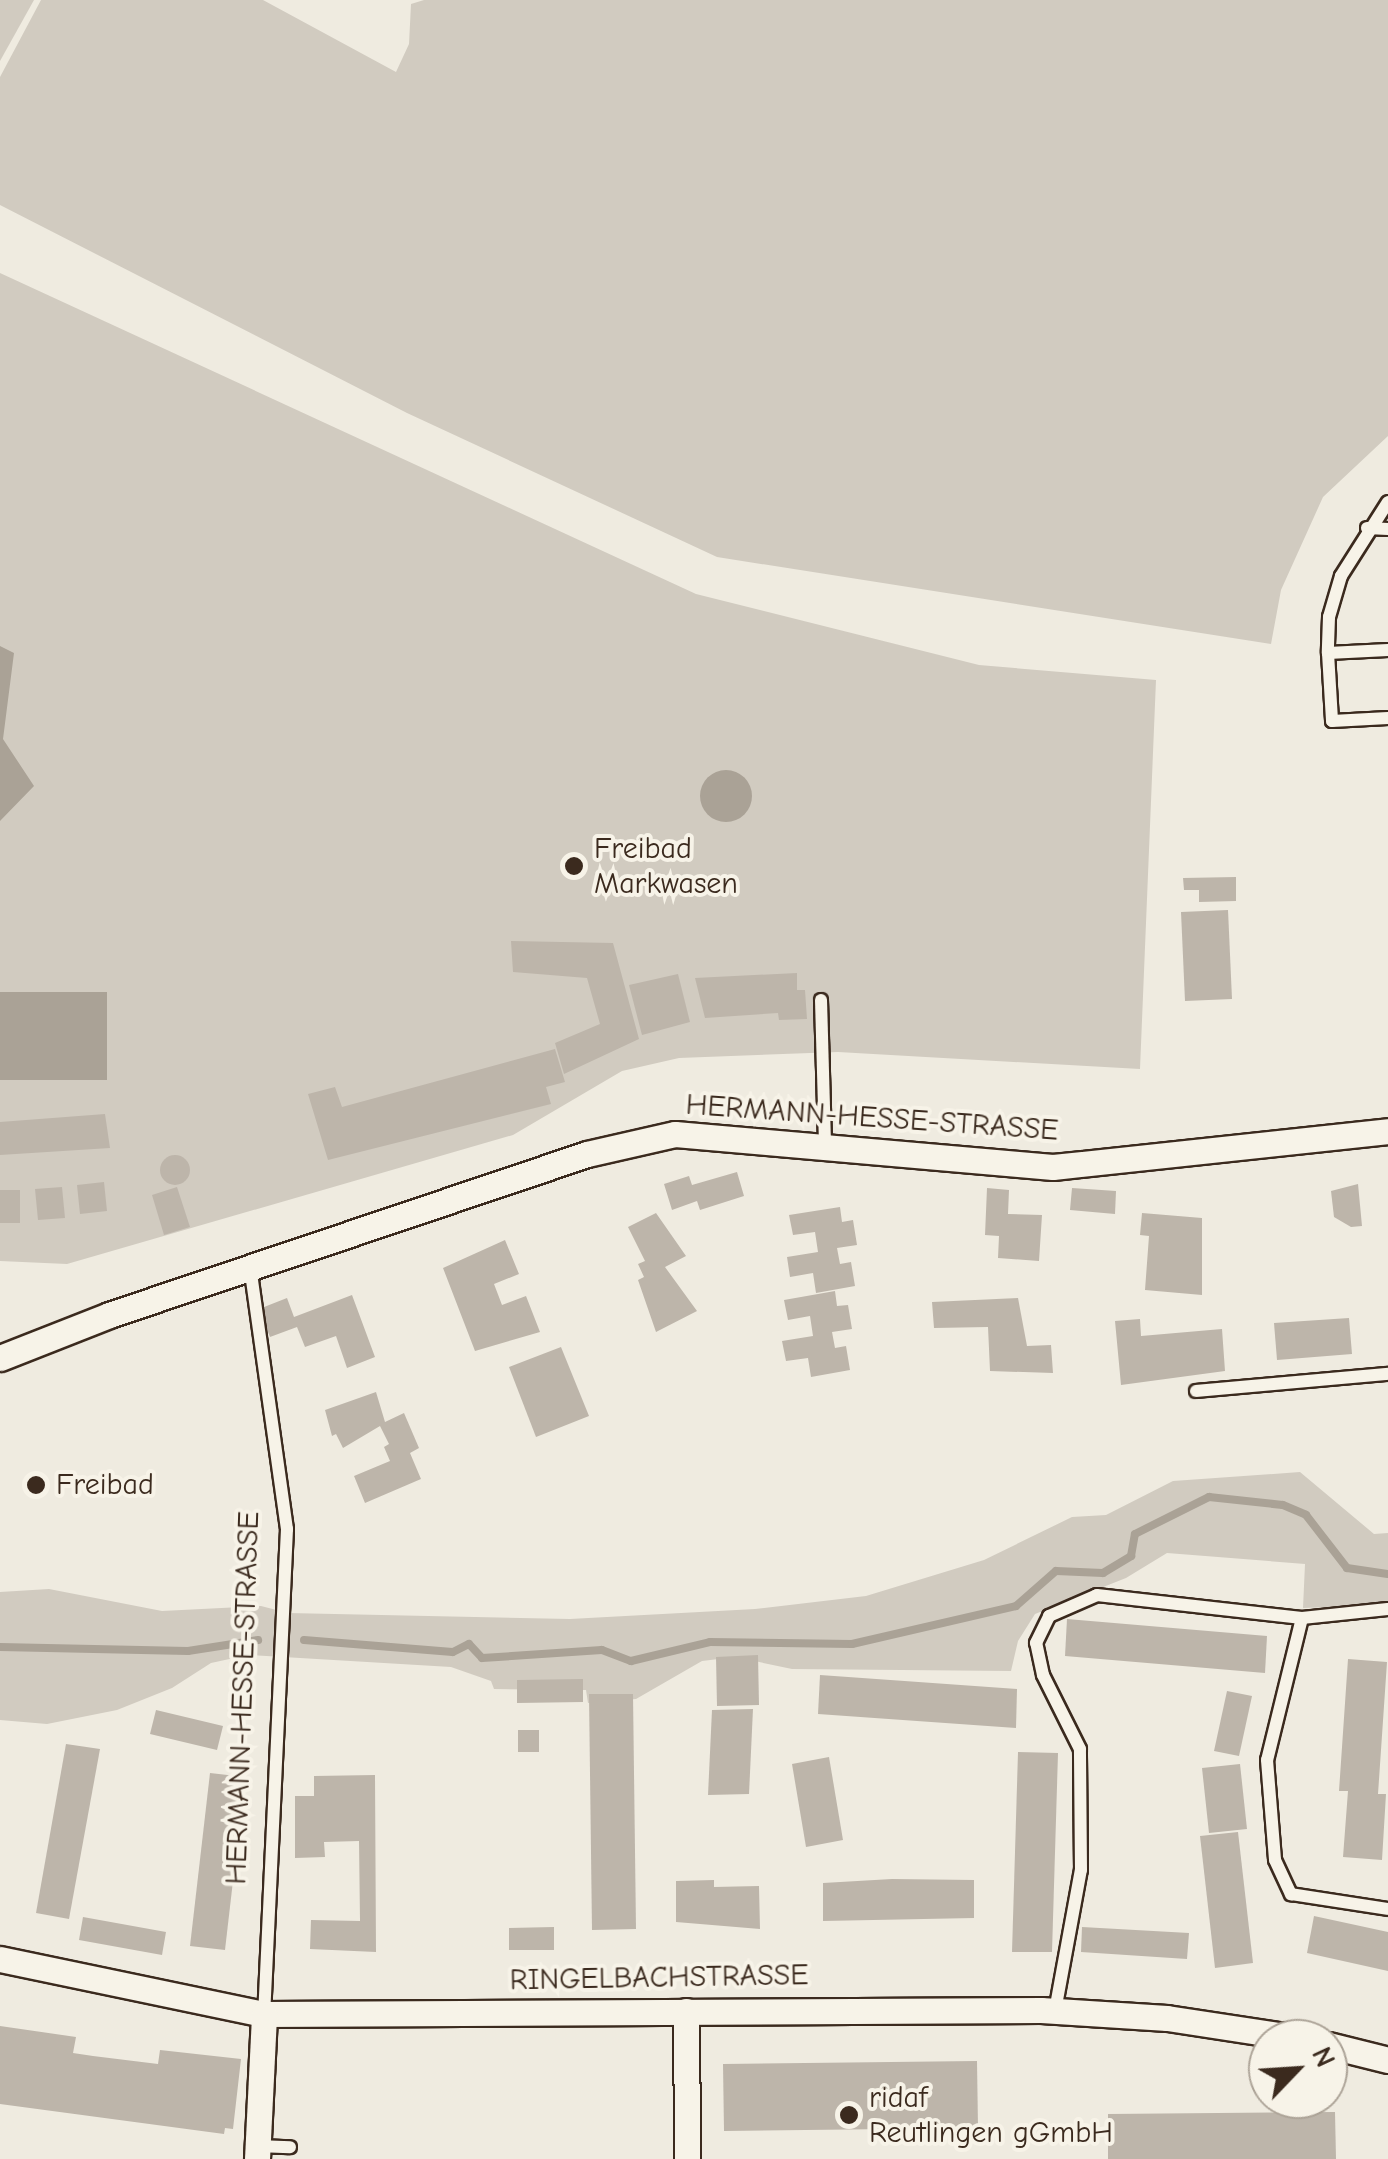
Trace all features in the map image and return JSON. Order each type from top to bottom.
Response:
[{"type":"street","name":"HERMANN-HESSE-STRASSE","points":[[0,1358],[250,1266],[587,1154],[675,1134],[1052,1167],[1388,1130]]},
{"type":"street","name":"RINGELBACHSTRASSE","points":[[0,1959],[264,2014],[1055,2011],[1167,2018],[1248,2030]]},
{"type":"street","points":[[686,2012],[688,2159]]},
{"type":"street","points":[[257,2153],[264,2014]]},
{"type":"street","points":[[1348,2049],[1388,2060]]},
{"type":"lane","points":[[1388,502],[1367,528],[1341,576],[1329,617],[1328,653],[1332,721],[1388,718]]},
{"type":"lane","points":[[1367,528],[1388,529]]},
{"type":"lane","points":[[1328,653],[1388,650]]},
{"type":"lane","points":[[821,1000],[825,1145]]},
{"type":"lane","name":"HERMANN-HESSE-STRASSE","points":[[250,1266],[288,1529],[264,2014]]},
{"type":"lane","points":[[1196,1391],[1388,1374]]},
{"type":"lane","points":[[1055,2011],[1081,1870],[1080,1750],[1043,1675],[1036,1644],[1049,1616],[1096,1596],[1302,1618],[1388,1609]]},
{"type":"lane","points":[[1302,1618],[1267,1760],[1274,1860],[1291,1894],[1388,1909]]},
{"type":"lane","points":[[257,2153],[290,2146]]},
{"type":"shaded area","points":[[0,0],[34,0],[0,61]]},
{"type":"shaded area","points":[[41,0],[263,0],[396,72],[409,44],[411,4],[424,0],[1388,0],[1388,436],[1323,497],[1281,590],[1271,644],[717,557],[407,413],[0,205],[0,77]]},
{"type":"shaded area","name":"Freibad Markwasen","points":[[0,273],[696,594],[979,665],[1156,680],[1140,1069],[838,1052],[679,1058],[622,1071],[513,1135],[67,1264],[0,1261]]},
{"type":"shaded area","points":[[0,646],[14,653],[3,739],[34,786],[0,821]]},
{"type":"shaded area","points":[[726,770],[744,778],[752,796],[744,814],[726,822],[708,814],[700,796],[708,778]]},
{"type":"shaded area","points":[[0,992],[107,992],[107,1080],[0,1080]]},
{"type":"shaded area","points":[[1300,1472],[1374,1534],[1388,1533],[1388,1605],[1303,1608],[1305,1564],[1167,1553],[1126,1578],[1035,1614],[1018,1641],[1011,1671],[792,1669],[735,1657],[702,1661],[636,1699],[588,1703],[586,1690],[494,1689],[491,1681],[451,1667],[248,1655],[211,1663],[172,1688],[117,1710],[47,1724],[0,1720],[0,1592],[49,1589],[162,1611],[261,1606],[288,1613],[570,1619],[755,1609],[866,1596],[984,1560],[1072,1517],[1106,1515],[1173,1481]]},
{"type":"building","points":[[1236,877],[1236,901],[1199,902],[1199,890],[1184,890],[1183,878]]},
{"type":"building","points":[[1228,910],[1232,999],[1185,1001],[1181,912]]},
{"type":"building","points":[[511,941],[613,943],[639,1039],[564,1074],[555,1043],[600,1024],[587,978],[513,972]]},
{"type":"building","points":[[797,973],[797,990],[805,990],[807,1019],[779,1020],[778,1013],[705,1018],[695,978]]},
{"type":"building","points":[[678,974],[690,1022],[642,1035],[629,985]]},
{"type":"building","points":[[555,1049],[565,1082],[546,1087],[551,1104],[328,1160],[308,1094],[335,1087],[342,1107]]},
{"type":"building","points":[[105,1114],[110,1148],[0,1155],[0,1122]]},
{"type":"building","points":[[175,1155],[186,1159],[190,1170],[186,1181],[175,1185],[164,1181],[160,1170],[164,1159]]},
{"type":"building","points":[[737,1172],[744,1196],[700,1210],[697,1201],[672,1210],[664,1184],[689,1176],[692,1185]]},
{"type":"building","points":[[104,1182],[107,1211],[80,1214],[77,1185]]},
{"type":"building","points":[[1358,1184],[1362,1226],[1351,1227],[1334,1217],[1331,1191]]},
{"type":"building","points":[[62,1187],[65,1218],[38,1220],[35,1189]]},
{"type":"building","points":[[177,1187],[190,1227],[164,1235],[152,1195]]},
{"type":"building","points":[[987,1188],[1009,1190],[1008,1214],[1042,1215],[1039,1261],[998,1258],[999,1236],[985,1235]]},
{"type":"building","points":[[1072,1188],[1116,1191],[1115,1214],[1070,1210]]},
{"type":"building","points":[[0,1190],[20,1190],[20,1223],[0,1223]]},
{"type":"building","points":[[840,1207],[842,1222],[853,1220],[857,1245],[837,1248],[840,1264],[851,1262],[855,1286],[816,1293],[813,1273],[790,1277],[787,1257],[818,1252],[815,1232],[793,1235],[789,1215]]},
{"type":"building","points":[[656,1213],[686,1256],[665,1267],[697,1311],[656,1332],[638,1280],[644,1277],[638,1264],[645,1261],[628,1227]]},
{"type":"building","points":[[1142,1213],[1202,1218],[1202,1295],[1145,1290],[1149,1236],[1140,1235]]},
{"type":"building","points":[[505,1240],[519,1274],[494,1284],[502,1305],[526,1296],[540,1332],[475,1351],[443,1268]]},
{"type":"building","points":[[835,1291],[837,1306],[848,1305],[852,1329],[832,1332],[835,1348],[846,1346],[850,1370],[811,1377],[808,1358],[786,1361],[782,1341],[813,1336],[810,1316],[788,1320],[784,1300]]},
{"type":"building","points":[[352,1295],[375,1357],[347,1368],[336,1336],[305,1347],[297,1327],[270,1337],[259,1309],[287,1298],[294,1317]]},
{"type":"building","points":[[1018,1298],[1027,1346],[1051,1345],[1053,1373],[990,1371],[988,1327],[934,1328],[932,1302]]},
{"type":"building","points":[[1349,1318],[1352,1354],[1277,1360],[1274,1323]]},
{"type":"building","points":[[1140,1319],[1141,1336],[1222,1329],[1225,1371],[1121,1385],[1115,1321]]},
{"type":"building","points":[[561,1347],[589,1416],[536,1437],[509,1367]]},
{"type":"building","points":[[376,1392],[385,1422],[404,1413],[419,1448],[410,1453],[421,1479],[365,1503],[354,1476],[390,1461],[384,1447],[389,1444],[380,1426],[343,1448],[336,1434],[332,1436],[325,1410]]},
{"type":"building","points":[[1067,1619],[1267,1636],[1265,1673],[1065,1656]]},
{"type":"building","points":[[758,1655],[759,1705],[717,1706],[716,1657]]},
{"type":"building","points":[[1348,1659],[1387,1662],[1378,1794],[1386,1794],[1382,1860],[1343,1857],[1348,1791],[1339,1791]]},
{"type":"building","points":[[820,1675],[1017,1689],[1016,1728],[818,1714]]},
{"type":"building","points":[[583,1679],[583,1702],[517,1703],[517,1680]]},
{"type":"building","points":[[1227,1691],[1252,1696],[1239,1756],[1214,1751]]},
{"type":"building","points":[[589,1694],[633,1694],[636,1929],[592,1930]]},
{"type":"building","points":[[753,1709],[749,1794],[708,1795],[712,1710]]},
{"type":"building","points":[[156,1710],[223,1726],[217,1750],[150,1734]]},
{"type":"building","points":[[518,1730],[539,1730],[539,1752],[518,1752]]},
{"type":"building","points":[[66,1744],[100,1749],[69,1919],[36,1913]]},
{"type":"building","points":[[1018,1752],[1058,1753],[1052,1952],[1012,1952]]},
{"type":"building","points":[[829,1757],[843,1840],[806,1847],[792,1764]]},
{"type":"building","points":[[1240,1764],[1247,1829],[1209,1833],[1202,1768]]},
{"type":"building","points":[[210,1773],[245,1777],[225,1950],[190,1946]]},
{"type":"building","points":[[375,1775],[376,1952],[310,1949],[311,1920],[360,1921],[359,1841],[324,1842],[325,1857],[295,1858],[295,1796],[314,1796],[314,1776]]},
{"type":"building","points":[[1238,1832],[1253,1963],[1215,1968],[1200,1836]]},
{"type":"building","points":[[714,1880],[714,1887],[759,1886],[760,1929],[676,1922],[676,1881]]},
{"type":"building","points":[[974,1880],[974,1918],[823,1921],[823,1883]]},
{"type":"building","points":[[1314,1916],[1388,1932],[1388,1971],[1307,1953]]},
{"type":"building","points":[[83,1917],[166,1932],[162,1955],[79,1940]]},
{"type":"building","points":[[554,1927],[554,1950],[509,1950],[509,1928]]},
{"type":"building","points":[[1082,1927],[1189,1933],[1187,1959],[1081,1952]]},
{"type":"building","points":[[0,2026],[76,2037],[73,2053],[93,2056],[158,2064],[160,2050],[241,2059],[233,2129],[225,2128],[224,2134],[0,2104]]},
{"type":"building","points":[[977,2061],[978,2128],[724,2131],[723,2064]]},
{"type":"building","points":[[1248,2113],[1248,2119],[1335,2119],[1336,2159],[1108,2159],[1108,2114]]},
{"type":"waterway","points":[[304,1640],[453,1652],[469,1644],[482,1658],[602,1650],[631,1661],[710,1642],[852,1644],[1016,1606],[1056,1571],[1103,1573],[1131,1556],[1135,1534],[1209,1497],[1283,1505],[1306,1515],[1347,1568],[1388,1574]]},
{"type":"waterway","points":[[0,1647],[188,1651],[258,1640]]},
{"type":"place","name":"Freibad Markwasen","points":[[574,866]]},
{"type":"place","name":"Freibad","points":[[36,1485]]},
{"type":"place","name":"ridaf Reutlingen gGmbH","points":[[849,2115]]}]
